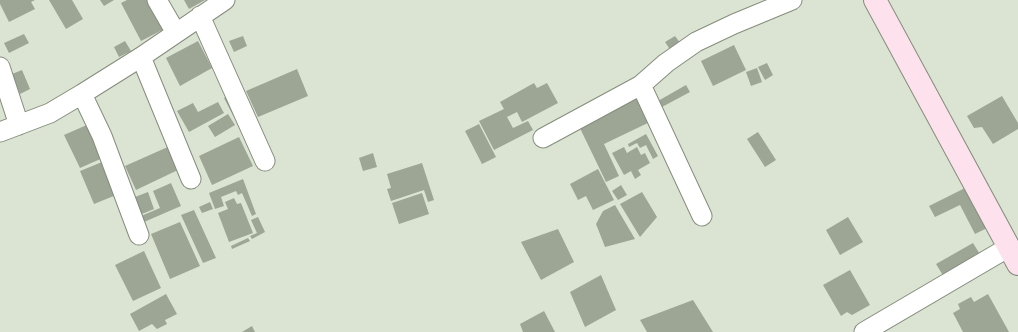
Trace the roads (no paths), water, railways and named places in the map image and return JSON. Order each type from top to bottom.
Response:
[{"type":"street","points":[[157,0],[176,33]]},
{"type":"street","points":[[0,132],[50,113],[141,57],[225,0]]},
{"type":"street","points":[[543,138],[641,85],[666,63],[696,42],[734,24],[792,0]]},
{"type":"street","points":[[864,332],[1014,256],[875,0]]},
{"type":"street","points":[[200,16],[265,161]]},
{"type":"street","points":[[141,57],[191,179]]},
{"type":"street","points":[[0,67],[18,125]]},
{"type":"street","points":[[641,85],[702,216]]},
{"type":"street","points":[[82,94],[102,136],[139,235]]}]
